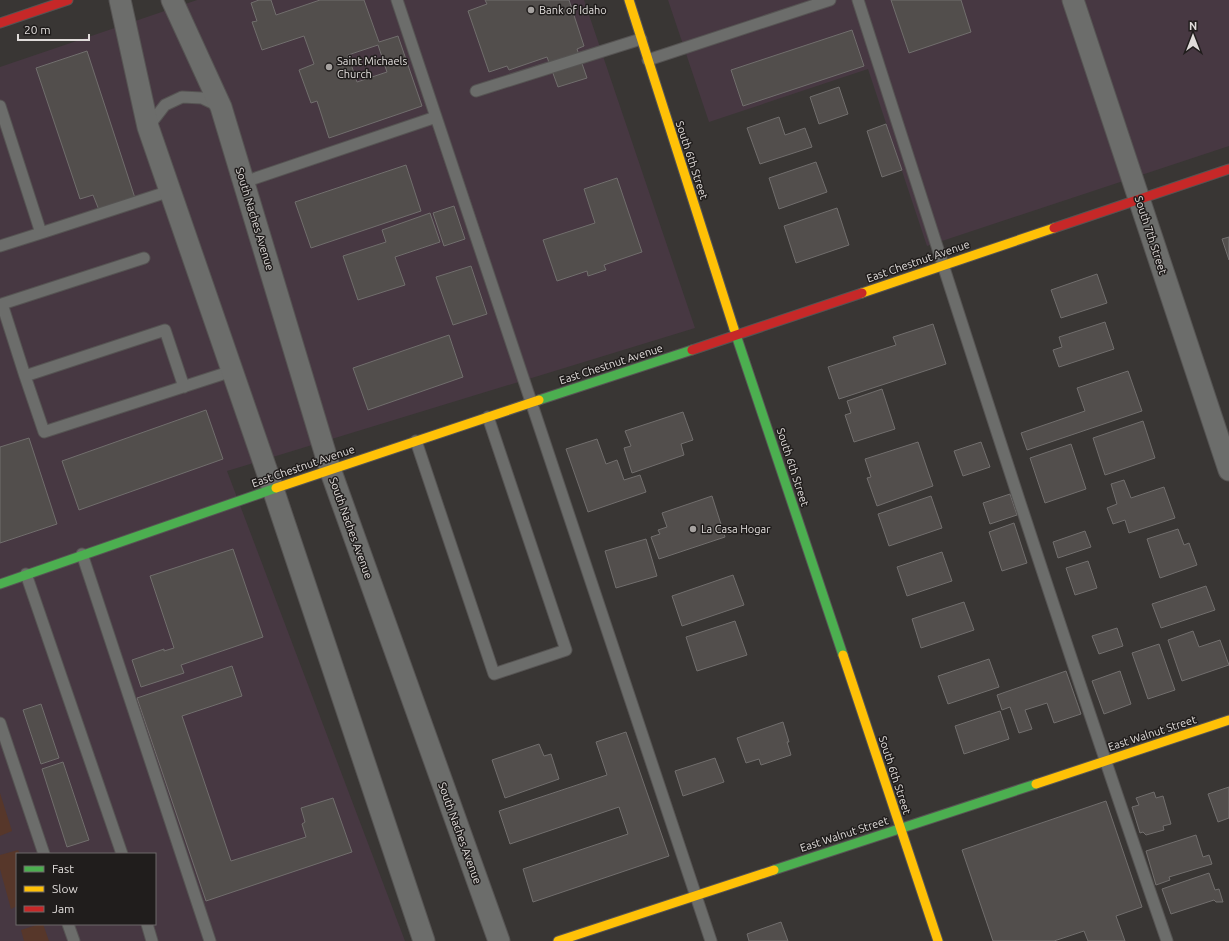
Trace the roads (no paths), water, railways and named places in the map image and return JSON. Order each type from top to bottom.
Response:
[{"type":"street","points":[[0,23],[68,0]]},
{"type":"street","points":[[120,0],[148,127],[273,489],[424,941]]},
{"type":"street","name":"South Naches Avenue","points":[[172,0],[221,107],[330,469],[499,941]]},
{"type":"street","name":"South 6th Street","points":[[629,0],[736,335],[938,941]]},
{"type":"street","name":"South 7th Street","points":[[1073,0],[1229,470]]},
{"type":"street","name":"East Chestnut Avenue","points":[[0,584],[82,554],[330,469],[736,335],[1229,168]]},
{"type":"street","name":"East Walnut Street","points":[[558,941],[1229,720]]},
{"type":"lane","points":[[398,0],[711,941]]},
{"type":"lane","points":[[648,60],[830,0]]},
{"type":"lane","points":[[858,0],[1105,761],[1167,941]]},
{"type":"lane","points":[[476,91],[641,39]]},
{"type":"lane","points":[[148,127],[165,105],[182,97],[202,98],[221,107]]},
{"type":"lane","points":[[0,106],[41,233]]},
{"type":"lane","points":[[244,182],[436,117]]},
{"type":"lane","points":[[0,246],[170,191]]},
{"type":"lane","points":[[144,258],[1,302],[44,432],[232,371]]},
{"type":"lane","points":[[25,376],[165,330],[184,387]]},
{"type":"lane","points":[[416,441],[494,674],[566,650],[488,417]]},
{"type":"lane","points":[[82,554],[210,941]]},
{"type":"lane","points":[[26,574],[122,853]]},
{"type":"lane","points":[[0,723],[3,742],[44,853]]},
{"type":"lane","points":[[68,925],[74,941]]},
{"type":"lane","points":[[147,925],[152,941]]},
{"type":"place","name":"Bank of Idaho","points":[[531,10]]},
{"type":"place","name":"Saint Michaels Church","points":[[329,67]]},
{"type":"place","name":"La Casa Hogar","points":[[693,529]]}]
